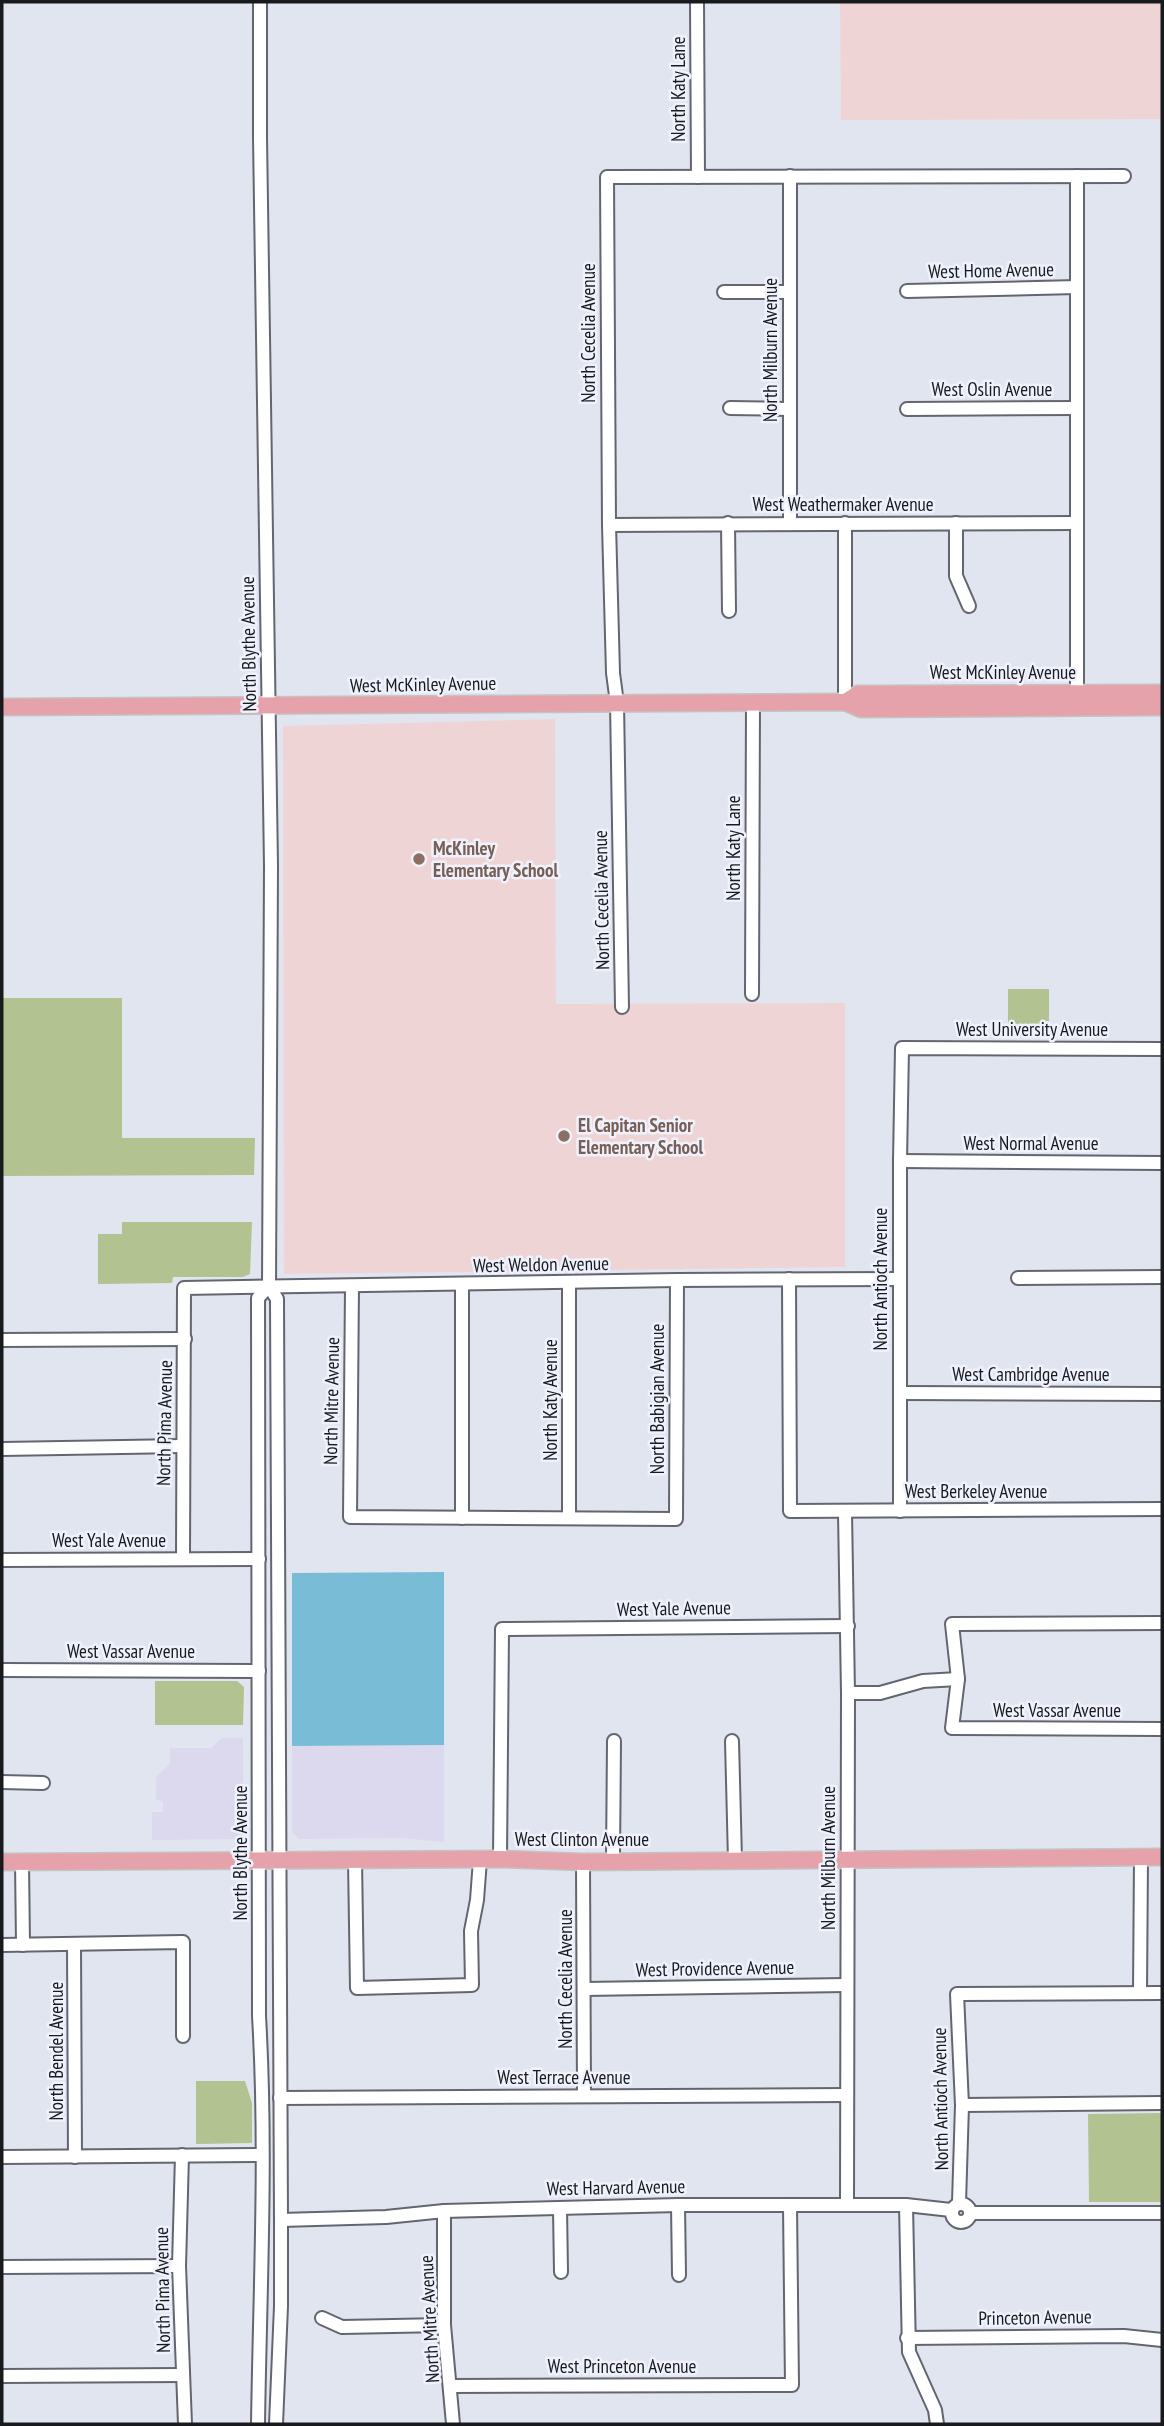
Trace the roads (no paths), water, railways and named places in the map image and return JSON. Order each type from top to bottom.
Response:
[{"type":"main road","name":"West McKinley Avenue","points":[[845,702],[858,694],[1162,693]]},
{"type":"main road","name":"West McKinley Avenue","points":[[2,707],[753,702],[845,702],[861,709],[1162,707]]},
{"type":"main road","name":"West Clinton Avenue","points":[[2,1862],[500,1859],[583,1862],[1162,1857]]},
{"type":"street","name":"North Blythe Avenue","points":[[260,2],[272,1035],[269,1286],[277,1299],[281,2306],[276,2424]]},
{"type":"street","name":"North Katy Lane","points":[[697,2],[698,177]]},
{"type":"street","name":"North Milburn Avenue","points":[[790,176],[790,523]]},
{"type":"street","points":[[1077,176],[1077,693]]},
{"type":"street","name":"North Cecelia Avenue","points":[[622,1007],[617,703],[613,673],[609,525],[607,177],[1124,176]]},
{"type":"street","name":"West Home Avenue","points":[[907,291],[1077,287]]},
{"type":"street","points":[[724,292],[790,292]]},
{"type":"street","points":[[730,408],[790,409]]},
{"type":"street","name":"West Oslin Avenue","points":[[907,409],[1077,408]]},
{"type":"street","points":[[728,523],[729,611]]},
{"type":"street","points":[[845,523],[845,702]]},
{"type":"street","points":[[956,523],[956,576],[969,606]]},
{"type":"street","name":"West Weathermaker Avenue","points":[[609,525],[1077,523]]},
{"type":"street","name":"North Katy Lane","points":[[752,994],[753,702]]},
{"type":"street","name":"West University Avenue","points":[[902,1048],[1162,1049]]},
{"type":"street","name":"North Antioch Avenue","points":[[900,1511],[902,1048]]},
{"type":"street","name":"West Normal Avenue","points":[[900,1161],[1162,1163]]},
{"type":"street","points":[[1018,1278],[1162,1277]]},
{"type":"street","name":"West Berkeley Avenue","points":[[789,1279],[790,1511],[1162,1509]]},
{"type":"street","name":"West Weldon Avenue","points":[[184,1288],[900,1279]]},
{"type":"street","name":"North Babigian Avenue","points":[[569,1518],[676,1519],[677,1280]]},
{"type":"street","name":"North Katy Avenue","points":[[569,1282],[569,1518]]},
{"type":"street","points":[[462,1285],[462,1518],[569,1518]]},
{"type":"street","name":"North Blythe Avenue","points":[[258,2424],[262,2074],[259,2016],[258,1298],[269,1286]]},
{"type":"street","name":"North Mitre Avenue","points":[[352,1286],[349,1517],[462,1518]]},
{"type":"street","name":"North Pima Avenue","points":[[183,1559],[184,1288]]},
{"type":"street","points":[[2,1340],[185,1339]]},
{"type":"street","name":"West Cambridge Avenue","points":[[900,1393],[1162,1394]]},
{"type":"street","points":[[2,1449],[182,1446]]},
{"type":"street","name":"North Milburn Avenue","points":[[845,1512],[848,1626],[847,2204]]},
{"type":"street","name":"West Yale Avenue","points":[[2,1560],[259,1559]]},
{"type":"street","points":[[848,1693],[880,1693],[923,1681],[958,1679],[953,1624],[1162,1623]]},
{"type":"street","name":"West Yale Avenue","points":[[500,1859],[502,1629],[848,1626]]},
{"type":"street","name":"West Vassar Avenue","points":[[2,1670],[259,1671]]},
{"type":"street","name":"West Vassar Avenue","points":[[958,1679],[952,1728],[1162,1729]]},
{"type":"street","points":[[613,1860],[614,1741]]},
{"type":"street","points":[[733,1741],[734,1860]]},
{"type":"street","points":[[2,1782],[43,1783]]},
{"type":"street","points":[[1141,1857],[1140,1993],[1162,1993]]},
{"type":"street","points":[[355,1860],[357,1988],[472,1985],[471,1931],[480,1860]]},
{"type":"street","points":[[22,1862],[23,1945]]},
{"type":"street","name":"North Cecelia Avenue","points":[[583,1862],[584,2096]]},
{"type":"street","points":[[2,1945],[183,1942],[183,2036]]},
{"type":"street","name":"North Bendel Avenue","points":[[74,1944],[75,2157]]},
{"type":"street","name":"West Providence Avenue","points":[[584,1989],[846,1985]]},
{"type":"street","name":"North Antioch Avenue","points":[[955,2207],[962,2105],[957,1994],[1140,1993]]},
{"type":"street","name":"West Terrace Avenue","points":[[280,2098],[847,2095]]},
{"type":"street","points":[[962,2105],[1162,2103]]},
{"type":"street","name":"North Pima Avenue","points":[[182,2155],[179,2266],[185,2424]]},
{"type":"street","points":[[2,2157],[262,2155]]},
{"type":"street","name":"West Harvard Avenue","points":[[281,2220],[386,2217],[444,2211],[678,2205],[847,2204],[955,2207]]},
{"type":"street","points":[[678,2205],[680,2275]]},
{"type":"street","name":"West Princeton Avenue","points":[[451,2386],[792,2385],[790,2205]]},
{"type":"street","points":[[906,2205],[909,2352],[935,2410],[937,2424]]},
{"type":"street","points":[[955,2207],[967,2206],[970,2213],[1162,2213]]},
{"type":"street","points":[[560,2208],[561,2272]]},
{"type":"street","name":"North Mitre Avenue","points":[[444,2211],[444,2325],[453,2424]]},
{"type":"street","points":[[2,2267],[179,2266]]},
{"type":"street","points":[[322,2318],[342,2326],[444,2325]]},
{"type":"street","name":"Princeton Avenue","points":[[908,2338],[1124,2336],[1162,2340]]},
{"type":"street","points":[[2,2376],[183,2375]]},
{"type":"water","points":[[444,1572],[444,1745],[292,1746],[292,1573]]},
{"type":"place","name":"McKinley Elementary School","points":[[419,859]]},
{"type":"place","name":"El Capitan Senior Elementary School","points":[[564,1136]]}]
